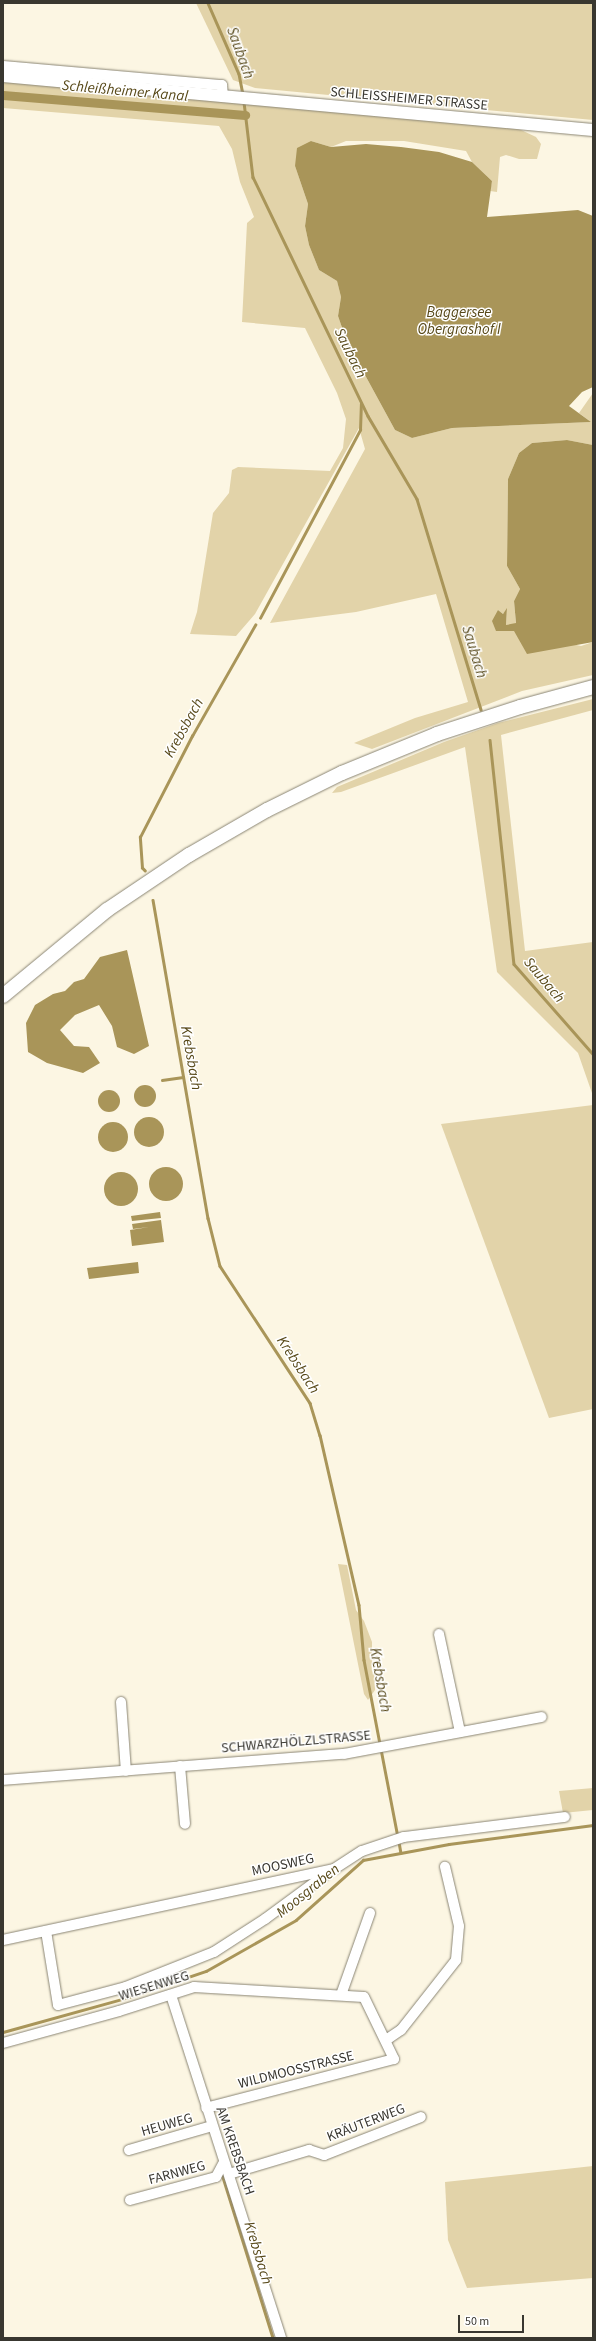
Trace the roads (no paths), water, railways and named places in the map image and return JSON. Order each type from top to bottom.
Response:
[{"type":"highway","points":[[3,996],[107,910],[195,852],[267,810],[342,773],[437,734],[520,707],[593,687]]},
{"type":"main road","name":"SCHLEISSHEIMER STRASSE","points":[[3,76],[251,100],[593,130]]},
{"type":"street","points":[[3,66],[222,85],[227,97]]},
{"type":"street","points":[[439,1634],[460,1732]]},
{"type":"street","points":[[121,1702],[126,1771]]},
{"type":"street","name":"SCHWARZHÖLZLSTRASSE","points":[[3,1780],[344,1754],[542,1717]]},
{"type":"street","points":[[180,1766],[185,1824]]},
{"type":"street","name":"MOOSWEG","points":[[3,1940],[334,1869],[362,1851],[398,1839],[565,1817]]},
{"type":"street","points":[[386,2040],[401,2030],[456,1960],[460,1942],[459,1926],[445,1867]]},
{"type":"street","points":[[46,1931],[58,2005],[126,1987],[214,1952],[334,1869]]},
{"type":"street","points":[[303,1875],[309,1887]]},
{"type":"street","points":[[341,1995],[370,1913]]},
{"type":"street","name":"WIESENWEG","points":[[3,2043],[194,1987],[364,1997],[394,2059]]},
{"type":"street","name":"AM KREBSBACH","points":[[170,1995],[223,2164],[228,2174],[281,2338]]},
{"type":"street","name":"WILDMOOSSTRASSE","points":[[206,2108],[394,2059]]},
{"type":"street","name":"KRÄUTERWEG","points":[[228,2174],[309,2150],[324,2155],[421,2116]]},
{"type":"street","name":"HEUWEG","points":[[130,2150],[212,2126]]},
{"type":"street","name":"FARNWEG","points":[[130,2200],[216,2177],[223,2164]]},
{"type":"water","name":"Baggersee Obergrashof I","points":[[311,141],[331,147],[366,144],[401,147],[439,152],[472,162],[492,181],[487,217],[578,210],[593,216],[593,387],[582,392],[569,406],[591,422],[452,428],[412,438],[395,430],[347,342],[338,316],[341,297],[337,281],[319,270],[309,245],[305,226],[308,204],[295,166],[297,148]]},
{"type":"water","points":[[567,440],[593,445],[593,642],[527,654],[514,631],[496,631],[492,621],[498,610],[503,614],[507,608],[506,625],[516,623],[514,601],[520,589],[507,566],[508,479],[519,453],[532,443]]},
{"type":"water","points":[[127,950],[149,1046],[134,1054],[117,1047],[112,1026],[99,1005],[75,1015],[60,1030],[74,1046],[89,1047],[100,1063],[83,1073],[47,1063],[28,1052],[26,1023],[35,1005],[53,994],[65,991],[74,982],[84,979],[100,957]]},
{"type":"water","points":[[145,1085],[153,1088],[156,1096],[153,1104],[145,1107],[137,1104],[134,1096],[137,1088]]},
{"type":"water","points":[[109,1090],[117,1093],[120,1101],[117,1109],[109,1112],[101,1109],[98,1101],[101,1093]]},
{"type":"water","points":[[149,1117],[160,1121],[164,1132],[160,1143],[149,1147],[138,1143],[134,1132],[138,1121]]},
{"type":"water","points":[[113,1122],[124,1126],[128,1137],[124,1148],[113,1152],[102,1148],[98,1137],[102,1126]]},
{"type":"water","points":[[163,1167],[169,1167],[173,1168],[180,1174],[183,1184],[182,1191],[176,1198],[169,1201],[163,1201],[159,1200],[152,1194],[149,1187],[149,1181],[150,1177],[156,1170]]},
{"type":"water","points":[[118,1172],[124,1172],[133,1177],[137,1183],[137,1195],[133,1201],[124,1206],[118,1206],[109,1201],[104,1192],[104,1186],[109,1177]]},
{"type":"water","points":[[160,1212],[161,1218],[132,1221],[131,1216]]},
{"type":"water","points":[[161,1220],[164,1242],[132,1246],[130,1230],[149,1227],[133,1229],[132,1224]]},
{"type":"water","points":[[138,1262],[139,1273],[89,1279],[87,1268]]},
{"type":"waterway","name":"Saubach","points":[[208,3],[239,74],[243,95]]},
{"type":"waterway","name":"Schleißheimer Kanal","points":[[3,95],[245,115]]},
{"type":"waterway","name":"Krebsbach","points":[[244,102],[253,177],[368,416],[417,499],[481,710]]},
{"type":"waterway","name":"Krebsbach","points":[[260,618],[360,430],[361,404]]},
{"type":"waterway","name":"Krebsbach","points":[[145,871],[142,868],[140,837],[192,736],[255,625]]},
{"type":"waterway","name":"Saubach","points":[[490,740],[514,964],[593,1054]]},
{"type":"waterway","name":"Krebsbach","points":[[153,900],[208,1218],[220,1266],[310,1403],[320,1435],[359,1605],[364,1660],[380,1744]]},
{"type":"waterway","points":[[162,1080],[183,1077]]},
{"type":"waterway","name":"Krebsbach","points":[[381,1749],[398,1837]]},
{"type":"waterway","name":"Moosgraben","points":[[3,2032],[129,1997],[206,1971],[296,1920],[363,1860],[449,1844],[593,1825]]},
{"type":"waterway","name":"Krebsbach","points":[[399,1842],[401,1853]]},
{"type":"waterway","name":"Krebsbach","points":[[222,2174],[273,2338]]}]
